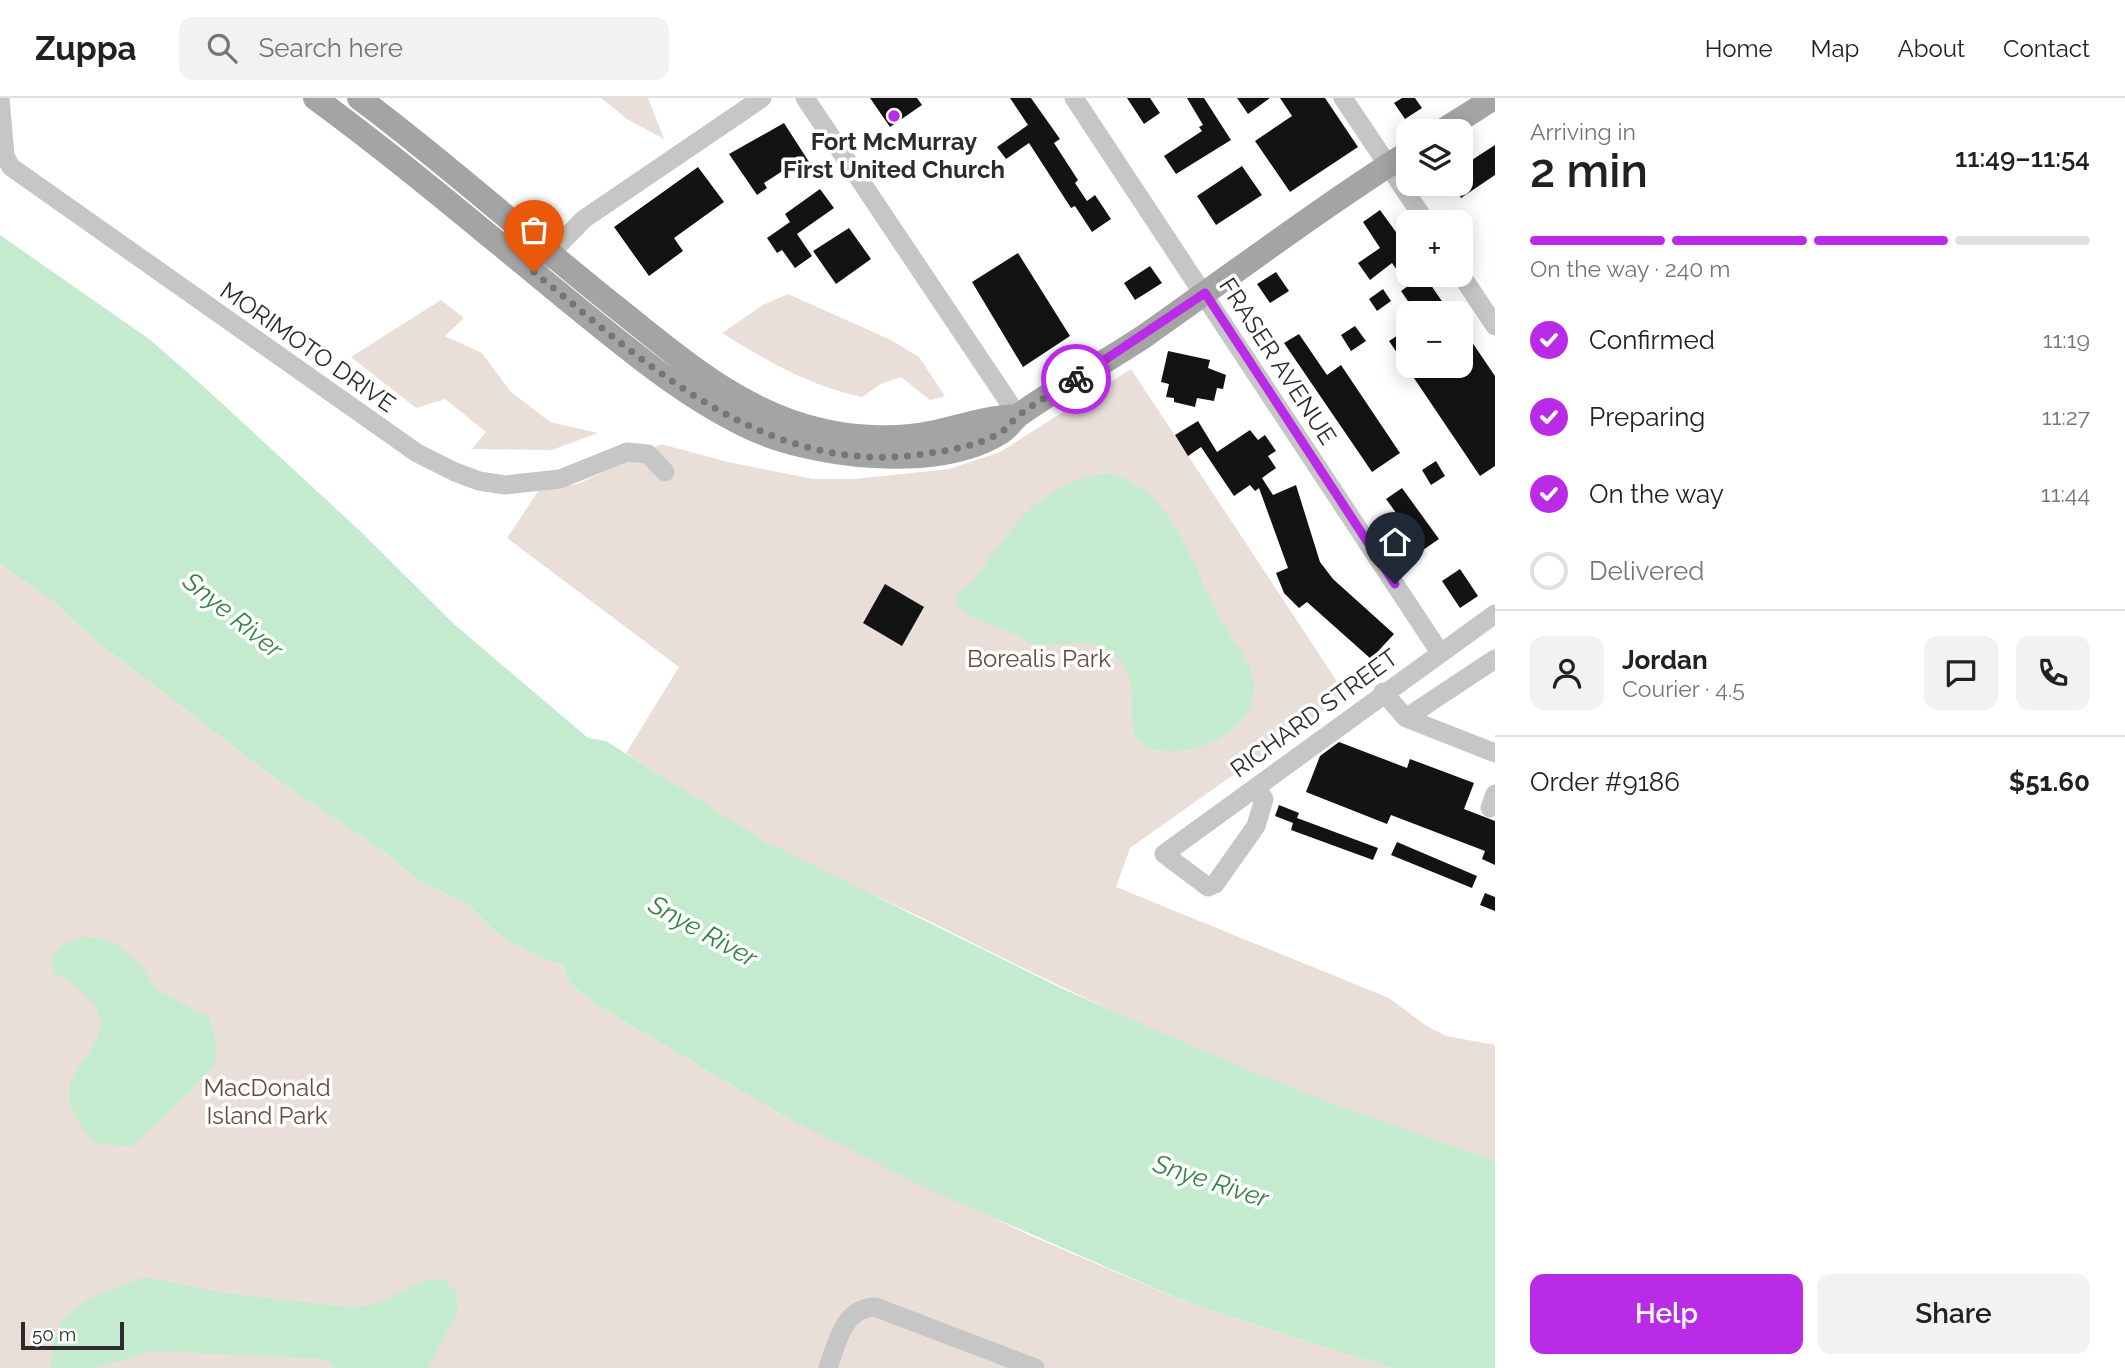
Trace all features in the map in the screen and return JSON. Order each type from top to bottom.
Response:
[{"type":"main road","points":[[315,98],[541,263]]},
{"type":"main road","points":[[359,98],[541,263],[603,328],[702,401],[750,428],[781,440],[837,454],[906,456],[945,452],[1000,433],[1018,416],[1205,293],[1396,161]]},
{"type":"main road","points":[[1461,119],[1494,98]]},
{"type":"street","points":[[541,263],[584,219],[762,98]]},
{"type":"street","points":[[806,98],[1018,416]]},
{"type":"street","name":"FRASER AVENUE","points":[[1074,98],[1205,293],[1439,652]]},
{"type":"street","points":[[1343,98],[1418,210]]},
{"type":"street","name":"MORIMOTO DRIVE","points":[[2,99],[4,149],[11,167],[417,453],[467,477],[505,485],[560,479],[627,452],[648,454],[665,472]]},
{"type":"street","points":[[1469,287],[1495,326]]},
{"type":"street","name":"RICHARD STREET","points":[[1256,787],[1264,799],[1256,826],[1215,884],[1208,887],[1164,854],[1383,692],[1495,614]]},
{"type":"street","points":[[1406,718],[1495,659]]},
{"type":"street","points":[[1383,692],[1406,718],[1495,753]]},
{"type":"street","points":[[828,1368],[849,1318],[857,1311],[875,1307],[1035,1368]]},
{"type":"green space","points":[[601,98],[648,98],[664,139],[627,119]]},
{"type":"green space","points":[[788,294],[891,340],[919,357],[945,396],[930,400],[901,377],[881,384],[862,397],[825,387],[789,371],[722,333],[763,305]]},
{"type":"green space","points":[[441,300],[464,318],[445,336],[482,353],[510,391],[550,422],[598,433],[552,450],[472,449],[486,432],[445,399],[416,408],[351,357]]},
{"type":"green space","name":"Borealis Park","points":[[1131,369],[1346,695],[1130,848],[1116,887],[1389,998],[1425,1025],[1446,1036],[1495,1045],[1495,1161],[1354,1113],[1147,1027],[808,864],[712,809],[626,753],[679,667],[507,538],[539,490],[578,484],[661,444],[728,462],[813,479],[854,479],[949,469],[1000,452]]},
{"type":"green space","name":"MacDonald Island Park","points":[[0,564],[55,603],[91,637],[281,783],[387,854],[420,882],[466,903],[497,934],[540,957],[563,965],[569,983],[597,1005],[785,1117],[1029,1235],[1193,1305],[1392,1368],[0,1368]]},
{"type":"water","name":"Snye River","points":[[0,235],[149,339],[359,530],[455,625],[588,738],[606,741],[766,842],[1061,988],[1236,1065],[1331,1103],[1495,1161],[1495,1368],[1392,1368],[1379,1364],[1193,1305],[930,1190],[785,1117],[597,1005],[569,983],[563,965],[539,957],[497,934],[466,903],[420,882],[387,854],[281,783],[91,637],[55,603],[0,564]]},
{"type":"water","points":[[1109,473],[1144,490],[1170,519],[1186,546],[1218,615],[1247,662],[1254,681],[1251,705],[1244,717],[1224,736],[1197,747],[1171,751],[1149,748],[1137,739],[1133,726],[1129,677],[1120,662],[1102,648],[1084,643],[1028,643],[1010,632],[970,616],[955,602],[1013,527],[1028,512],[1063,487],[1085,478]]},
{"type":"water","points":[[85,936],[115,943],[143,967],[157,990],[209,1017],[215,1038],[217,1055],[212,1067],[178,1104],[132,1146],[95,1144],[77,1120],[70,1103],[69,1089],[73,1077],[94,1043],[100,1020],[95,1006],[87,996],[53,972],[52,958],[61,945]]},
{"type":"water","points":[[145,1277],[224,1293],[355,1308],[381,1302],[424,1281],[443,1279],[456,1292],[458,1311],[428,1368],[335,1368],[325,1359],[154,1351],[94,1368],[50,1368],[56,1334],[66,1316],[93,1298]]},
{"type":"building","name":"Fort McMurray First United Church","points":[[870,98],[917,98],[922,105],[890,127]]},
{"type":"building","points":[[1010,98],[1031,98],[1060,139],[1054,143],[1078,180],[1075,183],[1087,201],[1095,195],[1111,219],[1092,232],[1075,206],[1071,208],[1029,143],[1006,159],[997,147],[1028,125]]},
{"type":"building","points":[[1127,98],[1150,98],[1160,113],[1144,124]]},
{"type":"building","points":[[1187,98],[1204,98],[1231,140],[1176,174],[1164,156],[1202,131],[1199,127],[1203,125]]},
{"type":"building","points":[[1237,98],[1270,98],[1248,114]]},
{"type":"building","points":[[1280,98],[1325,98],[1358,147],[1290,192],[1255,141],[1292,116]]},
{"type":"building","points":[[1402,98],[1415,98],[1422,108],[1405,119],[1394,103]]},
{"type":"building","points":[[784,123],[811,165],[800,172],[795,163],[764,183],[767,188],[757,195],[729,154]]},
{"type":"building","points":[[1495,145],[1495,175],[1473,190],[1473,159]]},
{"type":"building","points":[[1242,166],[1262,195],[1216,225],[1197,196]]},
{"type":"building","points":[[698,167],[724,202],[674,238],[683,251],[649,276],[614,227]]},
{"type":"building","points":[[820,189],[834,208],[797,234],[812,256],[795,268],[782,250],[777,253],[767,238],[790,222],[785,214]]},
{"type":"building","points":[[1380,210],[1396,232],[1396,269],[1392,263],[1370,280],[1358,263],[1380,248],[1363,222]]},
{"type":"building","points":[[849,228],[871,259],[836,284],[813,251]]},
{"type":"building","points":[[1018,253],[1070,336],[1023,367],[972,282]]},
{"type":"building","points":[[1150,266],[1162,283],[1135,300],[1124,283]]},
{"type":"building","points":[[1276,272],[1289,291],[1270,303],[1257,284]]},
{"type":"building","points":[[1407,287],[1432,287],[1442,301],[1408,301],[1401,291]]},
{"type":"building","points":[[1383,289],[1391,301],[1377,311],[1369,299]]},
{"type":"building","points":[[1355,326],[1366,341],[1351,351],[1341,335]]},
{"type":"building","points":[[1299,334],[1327,375],[1341,365],[1400,453],[1372,472],[1284,343]]},
{"type":"building","points":[[1396,336],[1396,351],[1389,341]]},
{"type":"building","points":[[1473,344],[1495,376],[1495,466],[1480,476],[1414,378],[1473,378]]},
{"type":"building","points":[[1168,351],[1210,360],[1208,368],[1226,375],[1223,389],[1217,388],[1214,401],[1197,398],[1195,407],[1174,402],[1174,398],[1166,397],[1169,384],[1161,382]]},
{"type":"building","points":[[1198,421],[1217,452],[1250,430],[1258,440],[1265,435],[1276,451],[1268,456],[1276,468],[1262,478],[1273,495],[1296,485],[1320,562],[1333,579],[1394,634],[1371,659],[1307,602],[1299,608],[1284,593],[1276,573],[1288,568],[1259,488],[1255,491],[1250,485],[1234,496],[1201,447],[1188,456],[1175,435]]},
{"type":"building","points":[[1436,461],[1445,476],[1431,485],[1422,470]]},
{"type":"building","points":[[1402,488],[1439,539],[1423,550],[1386,499]]},
{"type":"building","points":[[1460,569],[1478,596],[1460,608],[1442,581]]},
{"type":"building","points":[[885,584],[924,607],[902,646],[863,623]]},
{"type":"building","points":[[1339,742],[1407,768],[1410,759],[1474,783],[1464,809],[1495,821],[1495,865],[1482,859],[1485,851],[1391,815],[1387,824],[1306,792],[1320,756]]},
{"type":"building","points":[[1279,805],[1299,813],[1297,818],[1378,848],[1373,860],[1291,830],[1293,823],[1275,816]]},
{"type":"building","points":[[1397,842],[1477,876],[1472,888],[1391,855]]},
{"type":"building","points":[[1485,893],[1495,897],[1495,911],[1480,905]]},
{"type":"way so far","points":[[534,272],[652,366],[716,411],[768,436],[837,454],[906,456],[945,452],[977,442],[1000,433],[1018,416],[1076,379]]},
{"type":"place","name":"Fort McMurray First United Church","points":[[894,116]]},
{"type":"route","points":[[1076,379],[1205,293],[1395,584]]}]
